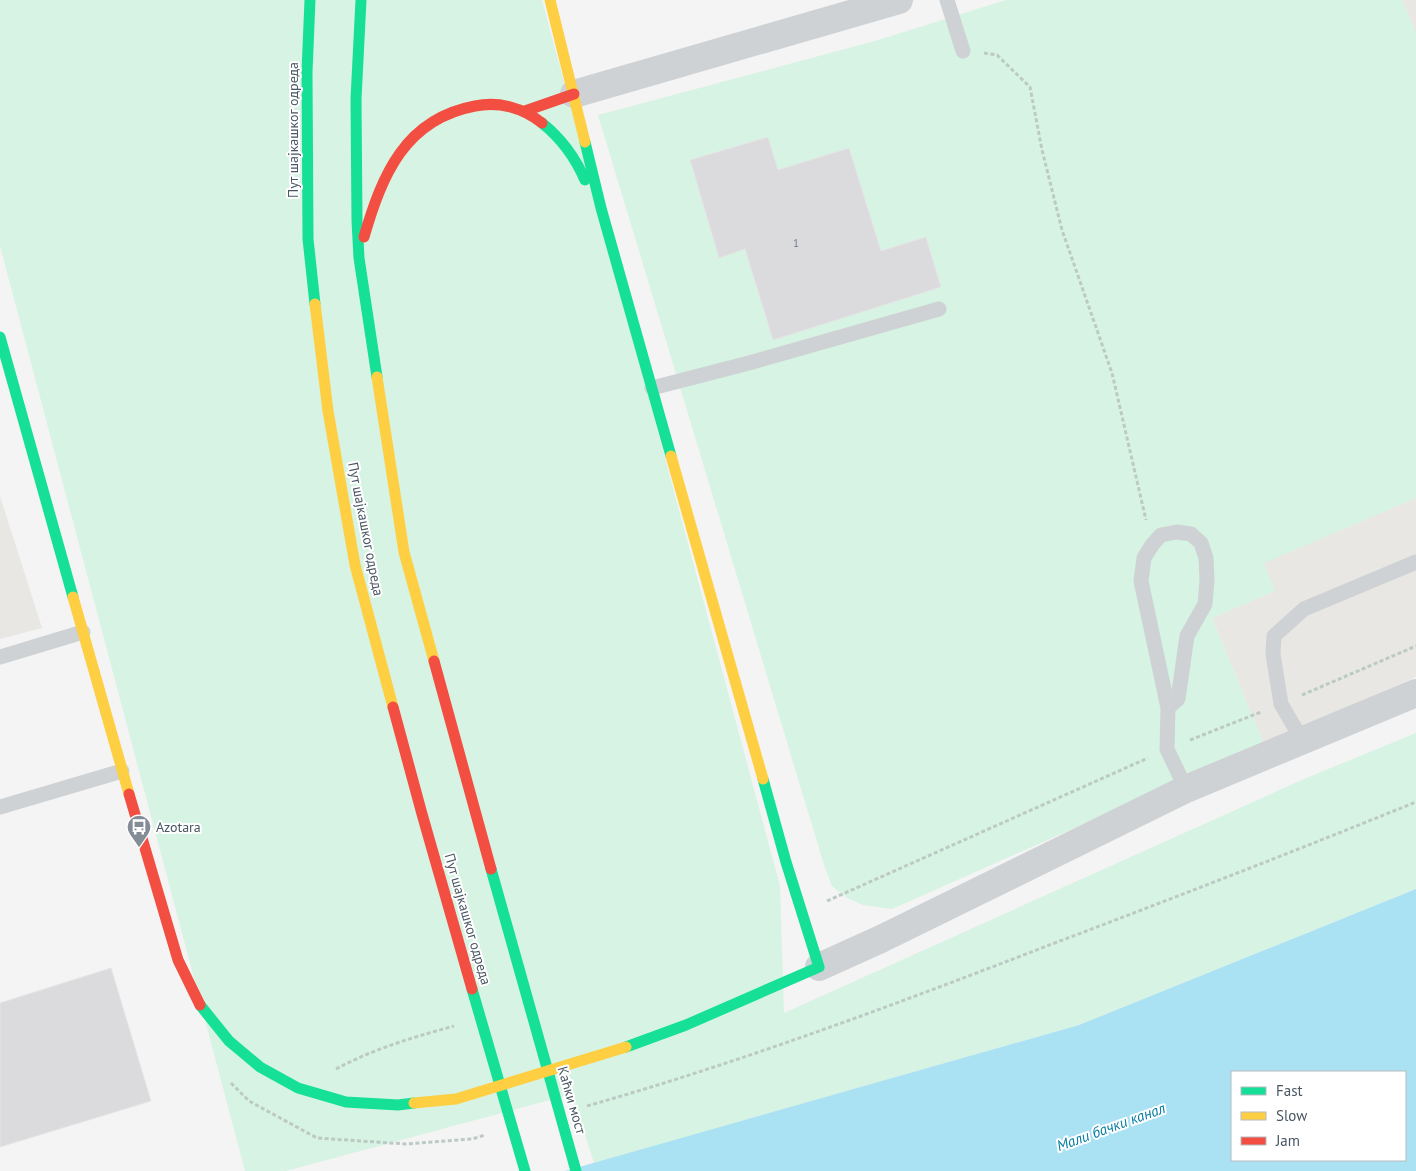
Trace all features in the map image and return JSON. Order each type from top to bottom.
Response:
[{"type":"main road","name":"Пут шајкашког одреда","points":[[310,0],[307,81],[308,239],[312,285],[331,430],[355,565],[422,814],[524,1171]]},
{"type":"main road","points":[[359,258],[356,221],[356,99],[361,0]]},
{"type":"main road","points":[[0,337],[122,771],[178,960],[201,1007],[229,1041],[260,1067],[303,1089],[346,1102],[398,1104],[456,1099],[632,1045],[695,1021],[819,966],[784,853],[601,208],[550,0]]},
{"type":"main road","points":[[525,111],[574,94]]},
{"type":"main road","points":[[359,258],[370,215],[401,152],[416,134],[435,120],[471,106],[505,104],[525,111],[549,128],[572,154],[601,208]]},
{"type":"main road","name":"Каћки мост","points":[[359,258],[404,552],[576,1171]]},
{"type":"street","points":[[574,94],[899,0]]},
{"type":"street","points":[[819,966],[881,939],[1186,789],[1416,693]]},
{"type":"lane","points":[[947,0],[963,51]]},
{"type":"lane","points":[[652,388],[749,363],[939,309]]},
{"type":"lane","points":[[1168,708],[1178,699],[1187,636],[1205,604],[1207,580],[1206,558],[1201,543],[1192,534],[1177,532],[1162,535],[1152,545],[1144,558],[1142,581],[1168,708],[1167,749],[1186,789]]},
{"type":"lane","points":[[1302,740],[1282,704],[1273,654],[1274,636],[1304,609],[1416,562]]},
{"type":"lane","points":[[0,657],[83,632]]},
{"type":"lane","points":[[0,807],[122,771]]},
{"type":"path","points":[[963,51],[997,55],[1030,87],[1042,150],[1062,230],[1112,373],[1152,545]]},
{"type":"path","points":[[802,912],[1167,749],[1282,704],[1416,646]]},
{"type":"path","points":[[584,1107],[650,1088],[910,999],[1416,802]]},
{"type":"path","points":[[303,1089],[355,1059],[417,1036],[460,1024]]},
{"type":"path","points":[[230,1081],[249,1101],[317,1138],[406,1144],[472,1139],[490,1134]]},
{"type":"shaded area","points":[[1402,0],[1416,0],[1416,33]]},
{"type":"shaded area","points":[[0,496],[42,628],[0,639]]},
{"type":"shaded area","points":[[1416,498],[1416,677],[1264,744],[1212,618],[1275,591],[1263,563]]},
{"type":"green space","points":[[0,0],[542,0],[780,886],[784,1013],[1304,779],[1416,733],[1416,889],[1079,1025],[594,1163],[572,1094],[286,1171],[245,1171],[0,246]]},
{"type":"green space","points":[[1006,0],[1402,0],[1416,33],[1416,498],[1264,563],[1275,591],[1212,618],[1264,744],[892,909],[863,905],[847,898],[832,886],[824,865],[598,115],[875,41]]},
{"type":"water","name":"Мали бачки канал","points":[[1416,889],[1416,1171],[565,1171],[1079,1025]]},
{"type":"building","points":[[768,137],[778,170],[849,148],[881,251],[926,237],[941,287],[773,340],[745,249],[719,258],[690,160]]},
{"type":"building","points":[[111,968],[151,1101],[0,1147],[0,1003]]},
{"type":"traffic: fast","points":[[310,0],[307,72],[308,239],[315,304]]},
{"type":"traffic: fast","points":[[361,0],[356,99],[357,221],[359,258],[377,377]]},
{"type":"traffic: fast","points":[[542,123],[556,135],[567,149],[585,180]]},
{"type":"traffic: fast","points":[[585,142],[601,208],[671,456]]},
{"type":"traffic: fast","points":[[0,337],[73,597]]},
{"type":"traffic: fast","points":[[626,1047],[686,1025],[819,967],[786,862],[763,779]]},
{"type":"traffic: fast","points":[[491,869],[576,1171]]},
{"type":"traffic: fast","points":[[472,989],[525,1171]]},
{"type":"traffic: fast","points":[[200,1005],[229,1041],[260,1067],[298,1088],[346,1102],[398,1105],[414,1103]]},
{"type":"traffic: slow","points":[[550,0],[585,142]]},
{"type":"traffic: slow","points":[[315,304],[328,411],[355,565],[393,707]]},
{"type":"traffic: slow","points":[[377,377],[404,552],[434,661]]},
{"type":"traffic: slow","points":[[671,456],[763,779]]},
{"type":"traffic: slow","points":[[73,597],[129,794]]},
{"type":"traffic: slow","points":[[414,1103],[456,1099],[626,1047]]},
{"type":"traffic: jam","points":[[525,111],[574,94]]},
{"type":"traffic: jam","points":[[364,237],[379,192],[400,153],[414,137],[431,123],[451,113],[475,106],[493,104],[527,113],[542,123]]},
{"type":"traffic: jam","points":[[434,661],[491,869]]},
{"type":"traffic: jam","points":[[393,707],[472,989]]},
{"type":"traffic: jam","points":[[129,794],[178,960],[200,1005]]},
{"type":"place","name":"Azotara","points":[[139,848]]}]
